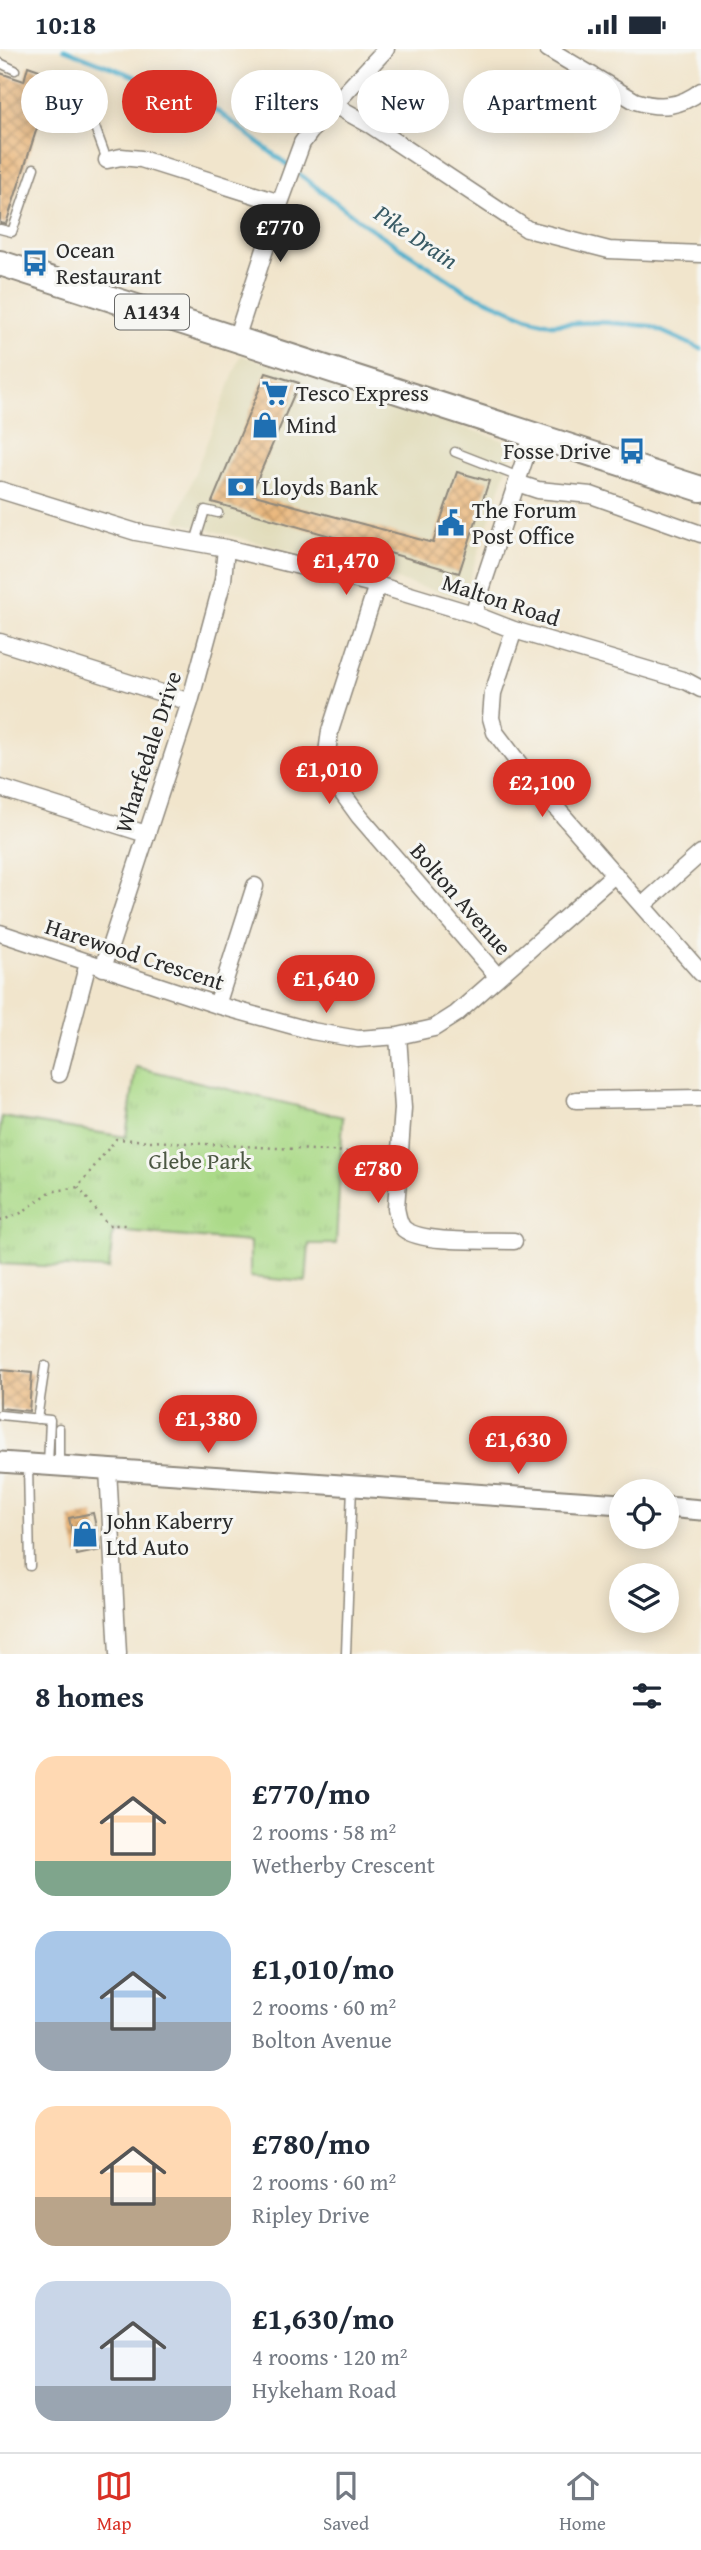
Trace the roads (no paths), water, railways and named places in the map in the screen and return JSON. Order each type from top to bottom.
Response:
[{"type":"main road","name":"A1434","points":[[0,263],[701,489]]},
{"type":"street","points":[[343,94],[386,49]]},
{"type":"street","points":[[548,49],[635,101],[650,106],[679,104],[701,91]]},
{"type":"street","points":[[343,109],[527,229],[610,250],[701,254]]},
{"type":"street","points":[[236,339],[280,203],[309,133]]},
{"type":"street","points":[[107,160],[121,157],[141,159],[280,203]]},
{"type":"street","points":[[472,614],[533,434]]},
{"type":"street","points":[[518,480],[538,490],[591,495],[701,534]]},
{"type":"street","name":"Malton Road","points":[[0,490],[136,531],[226,548],[377,586],[686,681],[701,689]]},
{"type":"street","name":"Wharfedale Drive","points":[[59,1074],[95,965],[146,834],[190,702],[223,580],[226,548]]},
{"type":"street","name":"Bolton Avenue","points":[[377,586],[330,731],[326,760],[330,776],[359,816],[498,977]]},
{"type":"street","points":[[514,630],[493,693],[491,718],[495,732],[530,778],[701,973]]},
{"type":"street","points":[[0,642],[190,702]]},
{"type":"street","points":[[0,788],[146,834]]},
{"type":"street","points":[[643,905],[701,853]]},
{"type":"street","name":"Harewood Crescent","points":[[0,933],[217,1005],[312,1031],[358,1039],[398,1036],[434,1028],[456,1014],[615,874]]},
{"type":"street","points":[[217,1005],[255,886]]},
{"type":"street","points":[[398,1036],[403,1108],[396,1208],[399,1223],[406,1231],[423,1238],[514,1241]]},
{"type":"street","points":[[576,1100],[701,1098]]},
{"type":"street","points":[[0,1462],[609,1503]]},
{"type":"street","points":[[108,1469],[118,1654]]},
{"type":"street","points":[[679,1508],[701,1510]]},
{"type":"lane","points":[[0,63],[15,69]]},
{"type":"lane","points":[[97,133],[107,160]]},
{"type":"lane","points":[[0,229],[12,232],[34,168]]},
{"type":"lane","points":[[455,452],[518,480]]},
{"type":"lane","points":[[195,542],[205,510],[218,513]]},
{"type":"lane","points":[[37,1419],[45,1366]]},
{"type":"lane","points":[[0,1415],[50,1420],[53,1465]]},
{"type":"lane","points":[[53,1465],[59,1428]]},
{"type":"lane","points":[[28,1464],[30,1566]]},
{"type":"lane","points":[[346,1654],[352,1485]]},
{"type":"waterway","name":"Pike Drain","points":[[64,49],[201,102],[220,113],[363,223],[466,291],[529,318],[552,324],[600,322],[650,326],[701,349]]},
{"type":"place","name":"Ocean Restaurant","points":[[35,263]]},
{"type":"place","name":"Tesco Express","points":[[275,393]]},
{"type":"place","name":"Mind","points":[[265,425]]},
{"type":"place","name":"Fosse Drive","points":[[632,451]]},
{"type":"place","name":"Lloyds Bank","points":[[241,487]]},
{"type":"place","name":"The Forum Post Office","points":[[451,523]]},
{"type":"place","name":"John Kaberry Ltd Auto","points":[[85,1534]]},
{"type":"park label","name":"Glebe Park","points":[[200,1161]]}]
